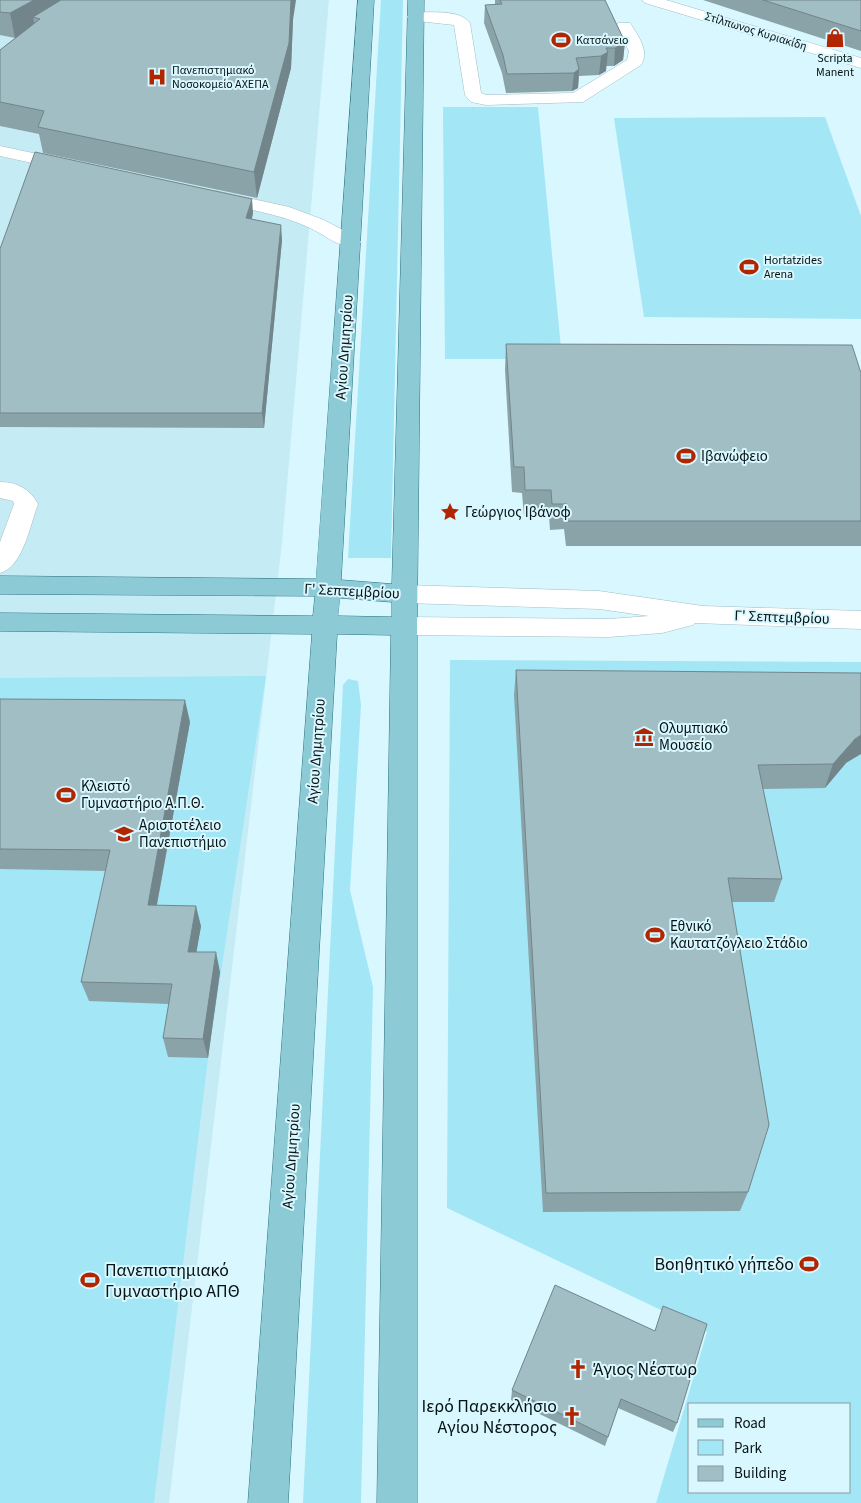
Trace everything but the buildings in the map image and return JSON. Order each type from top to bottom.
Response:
[{"type":"main road","name":"Αγίου Δημητρίου","points":[[268,1503],[366,0]]},
{"type":"main road","points":[[397,1503],[404,626],[415,8]]},
{"type":"main road","name":"Γ' Σεπτεμβρίου","points":[[0,585],[328,588],[405,594]]},
{"type":"main road","name":"Γ' Σεπτεμβρίου","points":[[0,622],[404,626]]},
{"type":"street","name":"Στίλπωνος Κυριακίδη","points":[[650,0],[678,3],[861,63]]},
{"type":"street","points":[[415,8],[455,19],[462,23],[473,95],[486,100],[577,98],[635,62],[637,51],[624,26]]},
{"type":"street","points":[[0,152],[87,170]]},
{"type":"street","points":[[204,195],[282,211],[317,224],[351,242]]},
{"type":"street","points":[[0,490],[7,490],[22,496],[26,504],[6,559],[0,565]]},
{"type":"street","name":"Γ' Σεπτεμβρίου","points":[[405,594],[600,600],[703,615],[861,620]]},
{"type":"street","name":"Γ' Σεπτεμβρίου","points":[[404,626],[609,628],[662,624],[703,615]]},
{"type":"shaded area","name":"Αριστοτέλειο Πανεπιστήμιο","points":[[0,0],[329,0],[282,543],[169,1503],[0,1503]]},
{"type":"green space","points":[[381,0],[403,0],[391,558],[348,558]]},
{"type":"green space","points":[[443,107],[538,107],[562,359],[445,359]]},
{"type":"green space","name":"Hortatzides Arena","points":[[825,117],[861,216],[861,319],[644,317],[614,118]]},
{"type":"green space","name":"Εθνικό Καυτατζόγλειο Στάδιο","points":[[450,660],[861,662],[861,1503],[656,1503],[707,1332],[447,1208]]},
{"type":"green space","name":"Πανεπιστημιακό Γυμναστήριο ΑΠΘ","points":[[266,676],[208,1058],[154,1503],[0,1503],[0,678]]},
{"type":"green space","points":[[348,679],[358,681],[361,705],[350,890],[373,987],[361,1503],[303,1503],[343,685]]},
{"type":"place","name":"Scripta Manent","points":[[835,38]]},
{"type":"place","name":"Κατσάνειο","points":[[561,40]]},
{"type":"place","name":"Πανεπιστημιακό Νοσοκομείο ΑΧΕΠΑ","points":[[157,77]]},
{"type":"place","name":"Hortatzides Arena","points":[[749,267]]},
{"type":"place","name":"Ιβανώφειο","points":[[686,456]]},
{"type":"place","name":"Γεώργιος Ιβάνοφ","points":[[450,512]]},
{"type":"place","name":"Ολυμπιακό Μουσείο","points":[[644,737]]},
{"type":"place","name":"Κλειστό Γυμναστήριο Α.Π.Θ.","points":[[66,795]]},
{"type":"place","name":"Αριστοτέλειο Πανεπιστήμιο","points":[[124,834]]},
{"type":"place","name":"Εθνικό Καυτατζόγλειο Στάδιο","points":[[655,935]]},
{"type":"place","name":"Βοηθητικό γήπεδο","points":[[809,1264]]},
{"type":"place","name":"Πανεπιστημιακό Γυμναστήριο ΑΠΘ","points":[[90,1280]]},
{"type":"place","name":"Άγιος Νέστωρ","points":[[578,1369]]},
{"type":"place","name":"Ιερό Παρεκκλήσιο Αγίου Νέστορος","points":[[572,1416]]}]
